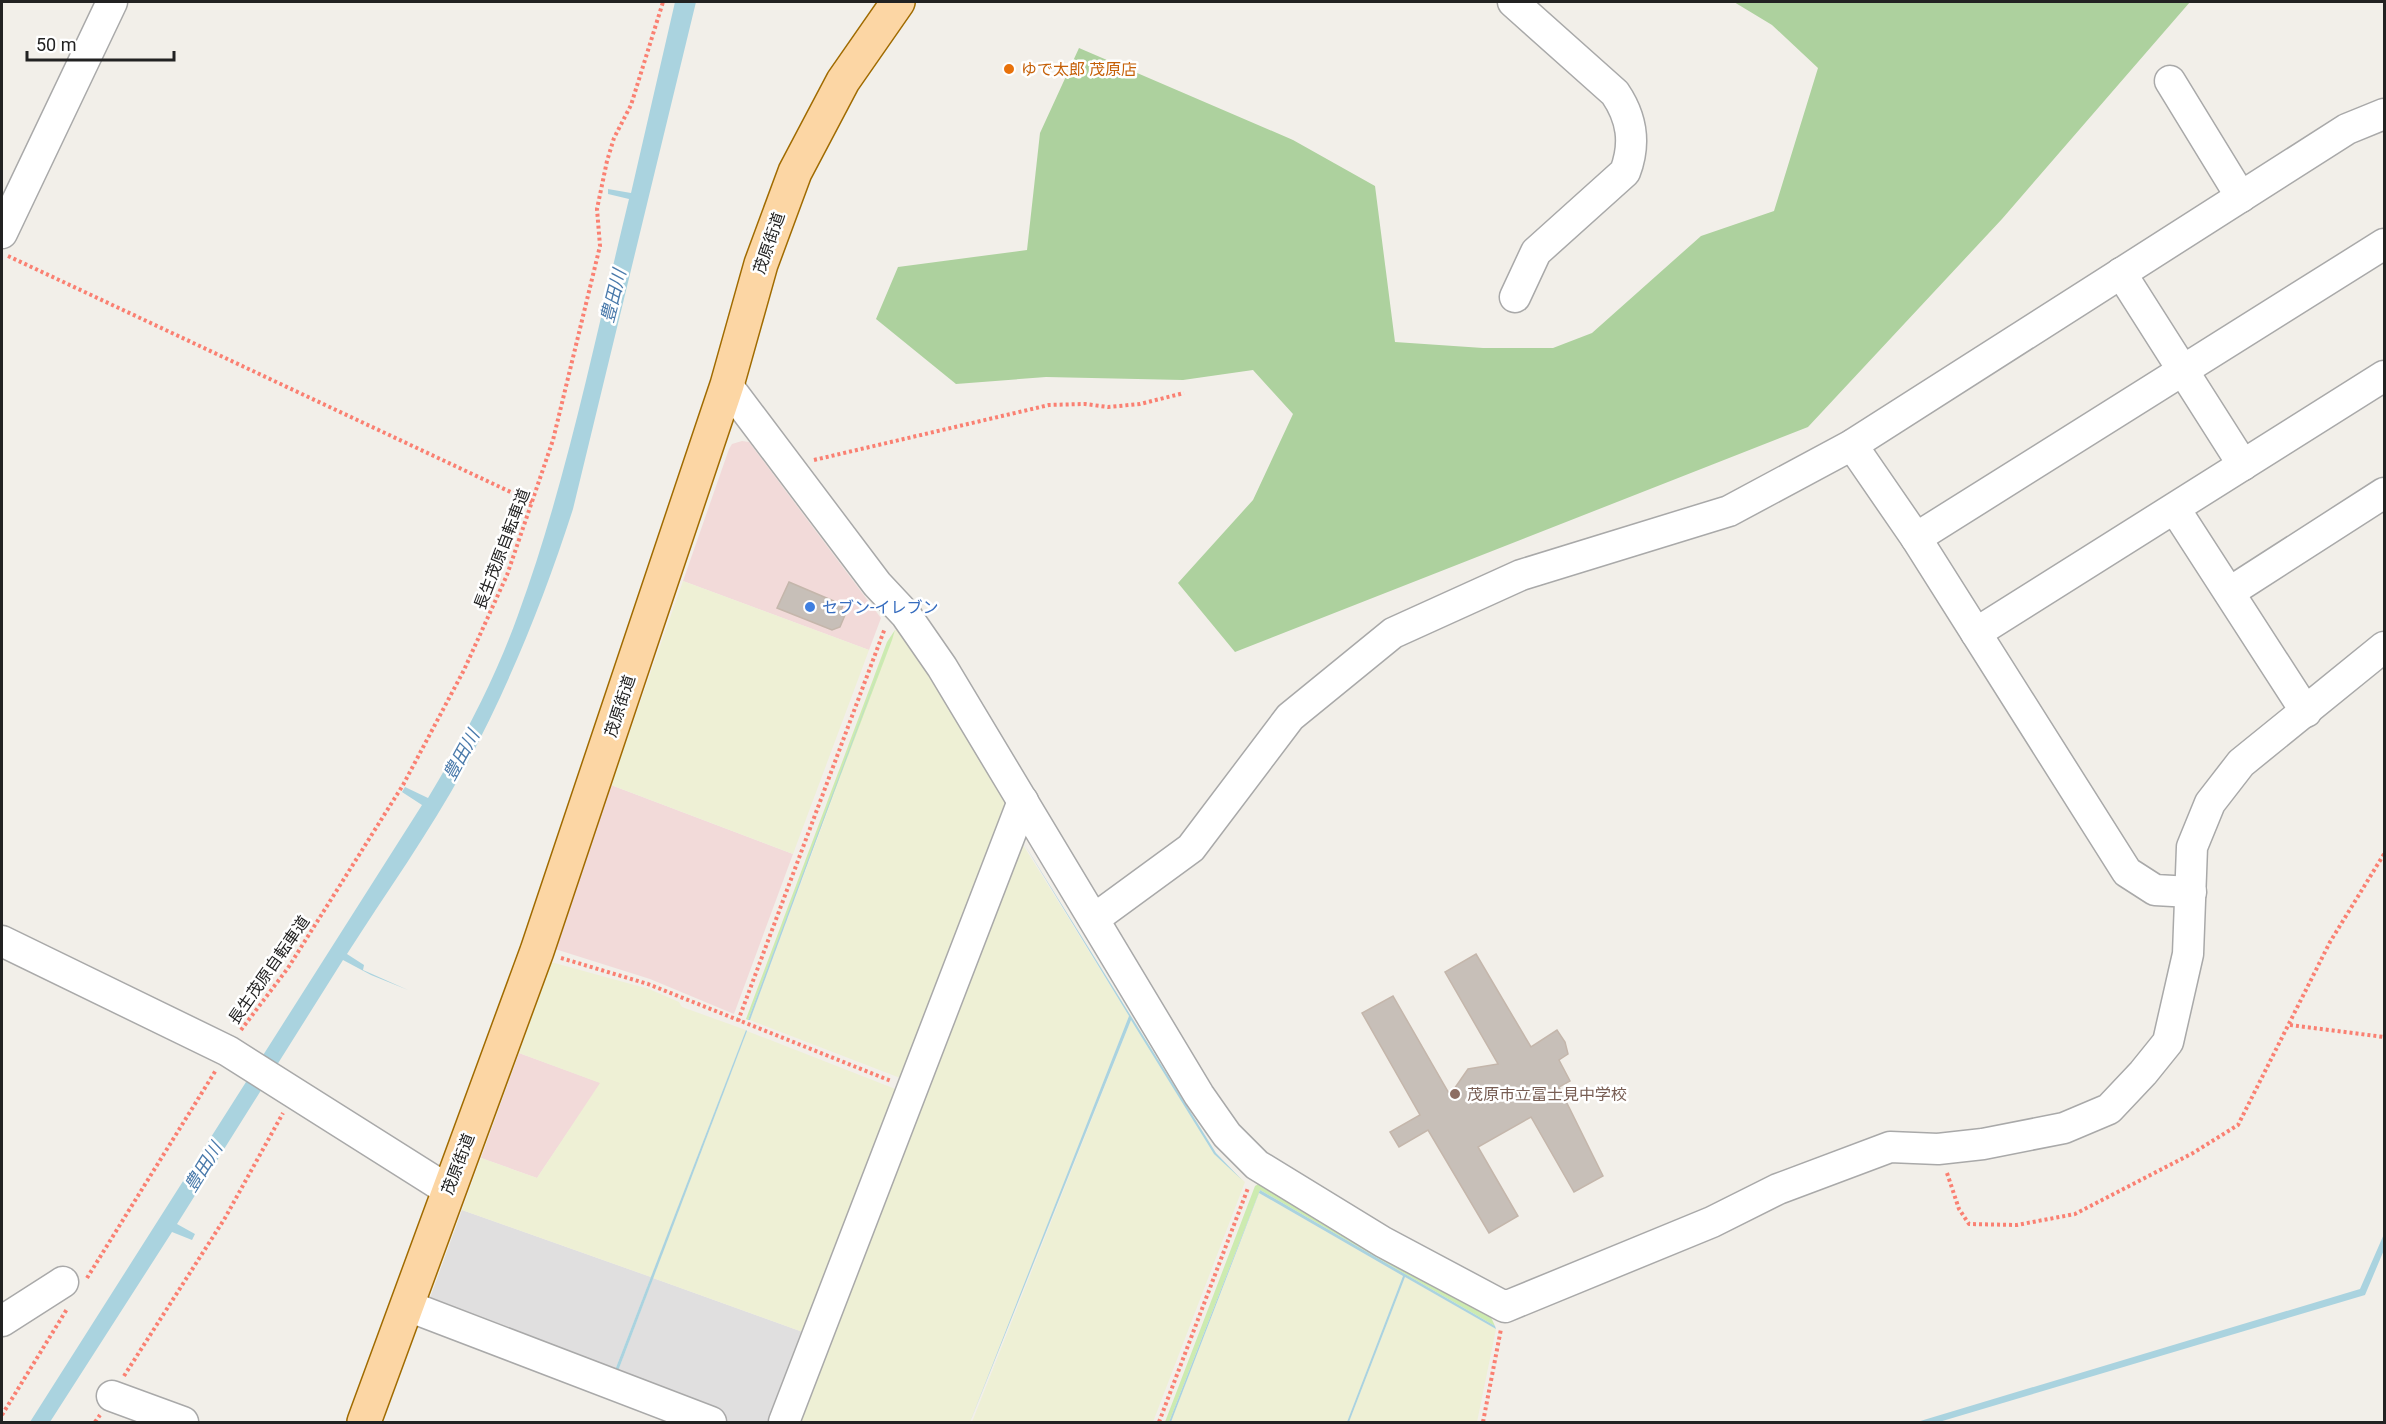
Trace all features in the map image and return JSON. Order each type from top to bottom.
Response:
[{"type":"main road","name":"茂原街道","points":[[364,1422],[537,951],[727,385],[760,264],[795,172],[843,81],[898,2]]},
{"type":"street","points":[[2,232],[112,2]]},
{"type":"street","points":[[1513,2],[1614,93],[1625,109],[1632,130],[1630,158],[1625,172],[1536,252],[1524,272],[1515,297]]},
{"type":"street","points":[[2170,81],[2241,197]]},
{"type":"street","points":[[1094,920],[1191,848],[1290,717],[1393,633],[1521,575],[1729,511],[1852,445],[2347,129],[2385,114]]},
{"type":"street","points":[[1916,538],[2385,244]]},
{"type":"street","points":[[2121,273],[2243,465]]},
{"type":"street","points":[[1976,633],[2385,376]]},
{"type":"street","points":[[727,385],[787,466],[894,603],[906,615],[942,667],[1199,1095],[1227,1135],[1257,1165],[1383,1242],[1505,1307],[1712,1222],[1778,1189],[1890,1147],[1938,1149],[1983,1144],[2064,1128],[2109,1109],[2168,1042],[2188,954],[2192,847],[2210,803],[2241,763],[2385,647]]},
{"type":"street","points":[[1852,445],[1916,538],[2127,872],[2156,890],[2191,892]]},
{"type":"street","points":[[2230,592],[2385,493]]},
{"type":"street","points":[[2175,509],[2306,712]]},
{"type":"street","points":[[784,1422],[1023,801]]},
{"type":"street","points":[[2,941],[228,1051],[297,1092],[448,1190]]},
{"type":"street","points":[[2,1321],[72,1290]]},
{"type":"street","points":[[408,1305],[711,1422]]},
{"type":"street","points":[[112,1396],[183,1422]]},
{"type":"path","name":"長生茂原自転車道","points":[[2,1414],[72,1290],[244,1024],[288,968],[403,785],[464,670],[507,575],[534,503],[553,440],[600,246],[597,208],[607,161],[617,132],[631,105],[663,2]]},
{"type":"path","points":[[2,253],[534,503]]},
{"type":"path","points":[[787,466],[1049,405],[1084,404],[1108,407],[1140,405],[1184,393]]},
{"type":"path","points":[[738,1021],[894,603]]},
{"type":"path","points":[[1938,1149],[1959,1209],[1968,1224],[2017,1225],[2075,1214],[2193,1153],[2238,1125],[2330,942],[2385,854]]},
{"type":"path","points":[[537,951],[648,984],[911,1088]]},
{"type":"path","points":[[2290,1025],[2385,1037]]},
{"type":"path","points":[[95,1422],[225,1218],[269,1135],[297,1092]]},
{"type":"path","points":[[1159,1422],[1257,1165]]},
{"type":"path","points":[[1483,1422],[1505,1307]]},
{"type":"shaded area","points":[[742,441],[749,442],[881,618],[869,650],[683,581],[729,449],[732,444]]},
{"type":"shaded area","points":[[611,785],[793,854],[734,1014],[650,979],[555,949]]},
{"type":"shaded area","points":[[519,1053],[601,1083],[537,1178],[481,1158]]},
{"type":"shaded area","points":[[462,1210],[651,1277],[612,1378],[427,1306]]},
{"type":"shaded area","points":[[653,1278],[811,1335],[777,1422],[730,1422],[615,1379]]},
{"type":"green space","points":[[1734,2],[2190,2],[2002,219],[1808,427],[1235,652],[1178,583],[1253,500],[1293,414],[1253,370],[1183,380],[1046,377],[956,384],[876,319],[898,267],[1027,250],[1040,133],[1079,48],[1293,140],[1375,186],[1395,342],[1483,348],[1553,348],[1592,333],[1701,236],[1774,211],[1818,68],[1772,25]]},
{"type":"green space","points":[[683,581],[869,650],[793,854],[611,785]]},
{"type":"green space","points":[[899,629],[904,632],[1009,797],[908,1081],[750,1020],[895,630]]},
{"type":"green space","points":[[895,630],[748,1020],[746,1019],[887,642]]},
{"type":"green space","points":[[1020,840],[1129,1016],[970,1422],[794,1422]]},
{"type":"green space","points":[[551,962],[649,989],[679,1002],[682,1007],[746,1030],[651,1277],[462,1210],[481,1158],[537,1178],[600,1083],[519,1053]]},
{"type":"green space","points":[[1131,1020],[1214,1154],[1245,1182],[1153,1422],[972,1422]]},
{"type":"green space","points":[[747,1031],[903,1092],[811,1335],[653,1278]]},
{"type":"green space","points":[[1263,1181],[1489,1313],[1495,1326],[1260,1190],[1169,1422],[1165,1422],[1255,1186]]},
{"type":"green space","points":[[1259,1193],[1403,1276],[1347,1422],[1171,1422]]},
{"type":"green space","points":[[1405,1277],[1496,1329],[1477,1422],[1349,1422]]},
{"type":"water","name":"豊田川","points":[[675,2],[696,2],[573,509],[562,543],[524,642],[496,706],[464,769],[407,863],[347,954],[364,965],[363,970],[408,990],[371,975],[343,960],[177,1224],[195,1234],[192,1240],[172,1232],[50,1422],[30,1422],[422,805],[402,792],[405,787],[428,798],[489,686],[518,615],[551,513],[592,356],[629,199],[608,194],[608,189],[631,193]]},
{"type":"water","points":[[890,640],[750,1020],[748,1020]]},
{"type":"water","points":[[1021,839],[1216,1153],[1242,1180],[1214,1154],[1131,1020],[970,1422],[1129,1016]]},
{"type":"water","points":[[746,1030],[615,1379],[612,1378]]},
{"type":"water","points":[[1260,1190],[1495,1326],[1496,1329],[1405,1277],[1349,1422],[1347,1422],[1403,1276],[1259,1193],[1171,1422],[1169,1422]]},
{"type":"water","points":[[2384,1234],[2384,1250],[2365,1295],[1939,1422],[1917,1422],[2360,1289]]},
{"type":"building","name":"セブン-イレブン","points":[[789,582],[843,605],[840,614],[845,615],[840,627],[832,630],[777,608]]},
{"type":"building","name":"茂原市立冨士見中学校","points":[[1476,954],[1531,1047],[1557,1030],[1565,1042],[1568,1054],[1559,1060],[1570,1081],[1559,1087],[1603,1176],[1574,1192],[1531,1117],[1478,1147],[1518,1216],[1489,1233],[1428,1130],[1399,1147],[1390,1132],[1420,1115],[1362,1013],[1393,996],[1450,1095],[1468,1069],[1498,1064],[1445,972]]},
{"type":"place","name":"ゆで太郎 茂原店","points":[[1009,69]]},
{"type":"place","name":"セブン-イレブン","points":[[810,607]]},
{"type":"place","name":"茂原市立冨士見中学校","points":[[1455,1094]]}]
